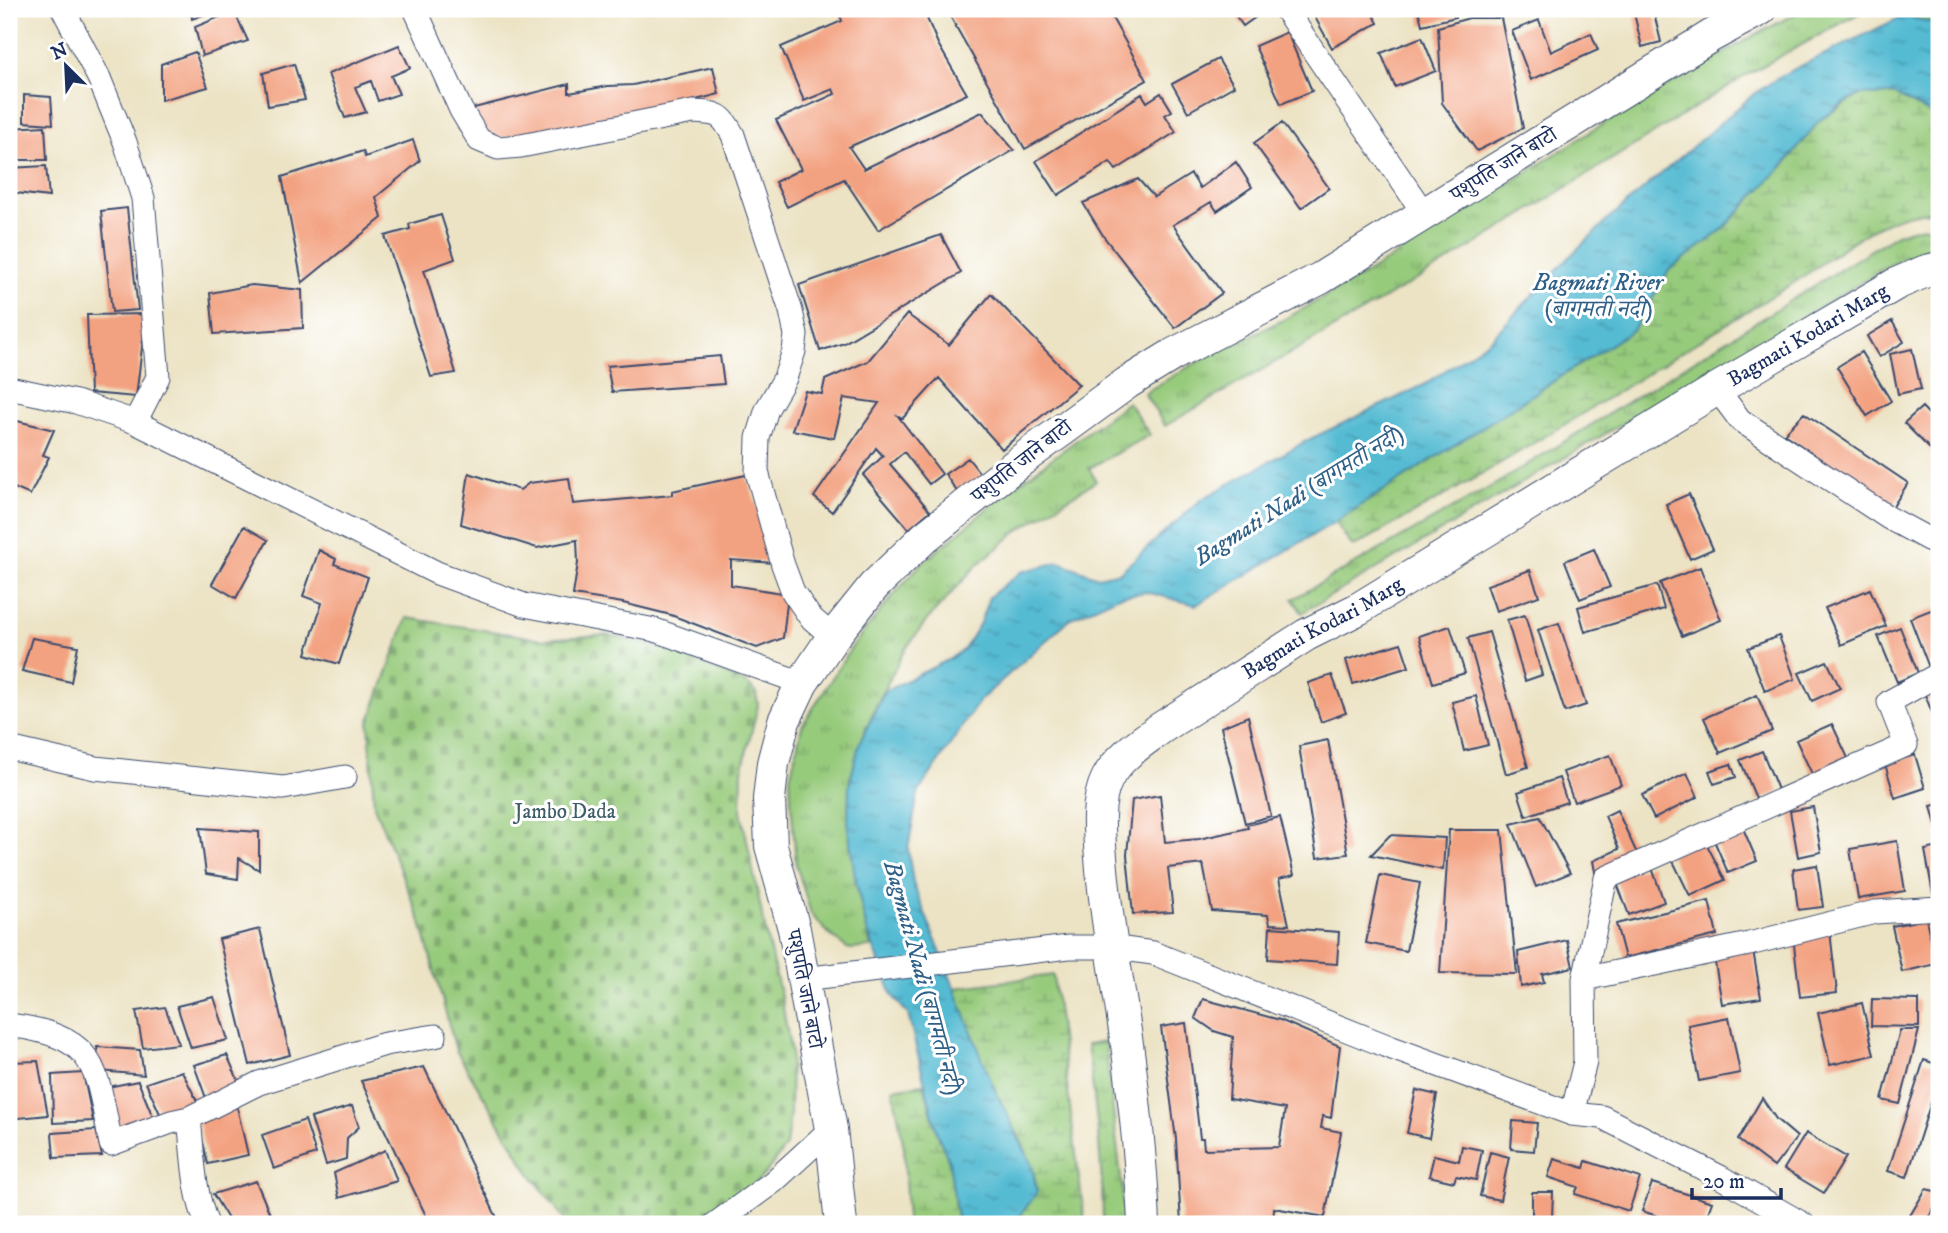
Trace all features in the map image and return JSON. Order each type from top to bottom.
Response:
[{"type":"main road","name":"पशुपति जाने बाटो","points":[[841,1224],[831,1129],[794,929],[771,846],[769,799],[773,763],[785,721],[802,683],[833,637],[874,586],[925,537],[1028,455],[1127,383],[1174,354],[1321,278],[1711,36],[1761,9]]},
{"type":"main road","name":"Bagmati Kodari Marg","points":[[1144,1224],[1131,1073],[1110,947],[1100,843],[1101,800],[1107,779],[1121,761],[1141,743],[1307,635],[1358,609],[1717,389],[1896,284],[1939,268]]},
{"type":"street","points":[[63,9],[99,78],[144,198],[158,377],[135,422]]},
{"type":"street","points":[[415,9],[461,110],[479,140],[498,148],[521,146],[693,112],[712,113],[724,118],[733,135],[791,311],[796,335],[785,378],[767,409],[758,438],[757,472],[793,592],[810,617],[833,637]]},
{"type":"street","points":[[1286,9],[1425,215]]},
{"type":"street","points":[[9,388],[76,402],[135,422],[437,573],[524,606],[655,630],[802,683]]},
{"type":"street","points":[[1717,389],[1740,420],[1889,518],[1939,545]]},
{"type":"street","points":[[1572,1114],[1584,1062],[1584,979],[1606,878],[1906,745],[1889,702],[1939,674]]},
{"type":"street","points":[[9,748],[95,768],[283,788],[345,777]]},
{"type":"street","points":[[1584,979],[1749,944],[1875,912],[1939,908]]},
{"type":"street","points":[[803,979],[1069,947],[1110,947],[1153,953],[1380,1044],[1572,1114],[1602,1117],[1722,1178],[1803,1224]]},
{"type":"street","points":[[9,1025],[34,1028],[76,1046],[86,1055],[96,1071],[111,1144],[189,1118],[259,1083],[385,1044],[435,1037]]},
{"type":"street","points":[[189,1118],[201,1211],[207,1224]]},
{"type":"street","points":[[715,1224],[774,1182],[831,1129]]},
{"type":"green space","points":[[1805,9],[1867,9],[1750,73],[1444,264],[1165,426],[1144,393],[1208,356],[1281,321],[1364,275],[1617,115]]},
{"type":"green space","points":[[1914,9],[1939,9],[1939,24],[1903,16]]},
{"type":"green space","points":[[1894,94],[1939,118],[1939,210],[1918,212],[1879,225],[1795,282],[1563,426],[1353,547],[1335,522],[1633,330],[1669,270],[1722,230],[1790,158],[1820,120],[1860,95]]},
{"type":"green space","points":[[1939,225],[1939,244],[1894,263],[1302,613],[1293,599],[1501,481],[1897,234]]},
{"type":"green space","points":[[1128,402],[1150,435],[1089,468],[1096,481],[1019,530],[978,564],[928,619],[904,651],[859,745],[849,786],[848,827],[856,883],[871,947],[847,948],[829,934],[811,914],[796,864],[790,778],[802,726],[851,648],[918,567],[1008,491]]},
{"type":"green space","name":"Jambo Dada","points":[[407,618],[542,639],[608,635],[670,650],[746,683],[756,692],[758,705],[742,771],[741,811],[791,1052],[790,1113],[786,1146],[764,1175],[737,1201],[693,1224],[568,1224],[527,1169],[456,1050],[420,919],[374,806],[369,723]]},
{"type":"green space","points":[[1053,975],[1085,1224],[1013,1224],[1037,1193],[1032,1166],[994,1089],[954,988]]},
{"type":"green space","points":[[1105,1042],[1124,1224],[1103,1224],[1098,1134],[1087,1045]]},
{"type":"green space","points":[[924,1084],[937,1133],[949,1161],[958,1224],[907,1224],[904,1148],[893,1089]]},
{"type":"water","name":"Bagmati River (बागमती नदी)","points":[[1903,16],[1939,24],[1939,118],[1894,94],[1860,95],[1838,107],[1820,120],[1790,158],[1722,230],[1669,270],[1633,330],[1335,522],[1196,605],[1146,592],[1119,596],[1071,618],[979,701],[918,793],[908,849],[913,883],[994,1088],[1032,1165],[1037,1193],[1013,1224],[958,1224],[949,1161],[937,1133],[908,1014],[892,995],[867,930],[856,883],[848,827],[849,786],[859,744],[885,691],[948,660],[964,649],[980,623],[989,597],[1021,572],[1059,562],[1098,577],[1120,572],[1202,499],[1310,439],[1424,385],[1490,340],[1612,216],[1754,94],[1784,74]]},
{"type":"building","points":[[191,9],[220,9],[192,19]]},
{"type":"building","points":[[838,9],[923,9],[938,44],[967,94],[849,147],[864,169],[982,112],[1014,150],[878,230],[844,179],[787,207],[775,182],[801,169],[776,120],[835,94],[833,89],[804,101],[781,47],[842,21]]},
{"type":"building","points":[[946,9],[1107,9],[1147,80],[1025,149]]},
{"type":"building","points":[[1231,9],[1267,9],[1243,26]]},
{"type":"building","points":[[1318,9],[1370,9],[1378,23],[1332,48],[1312,12]]},
{"type":"building","points":[[1418,9],[1454,9],[1456,17],[1422,25]]},
{"type":"building","points":[[1633,9],[1653,9],[1661,42],[1642,47]]},
{"type":"building","points":[[234,11],[248,41],[202,56],[195,27]]},
{"type":"building","points":[[1469,18],[1501,18],[1523,128],[1477,151],[1442,103],[1438,27]]},
{"type":"building","points":[[1539,20],[1551,52],[1591,33],[1598,50],[1531,80],[1512,31]]},
{"type":"building","points":[[1287,32],[1312,91],[1281,104],[1255,46]]},
{"type":"building","points":[[1422,37],[1436,71],[1395,87],[1381,53]]},
{"type":"building","points":[[399,45],[410,68],[391,76],[399,94],[378,101],[371,81],[355,87],[366,112],[345,118],[328,74]]},
{"type":"building","points":[[195,52],[208,87],[161,100],[161,64]]},
{"type":"building","points":[[1218,59],[1234,86],[1188,112],[1172,84]]},
{"type":"building","points":[[294,64],[305,100],[268,106],[263,73]]},
{"type":"building","points":[[713,67],[719,94],[639,115],[516,137],[498,137],[486,131],[479,125],[474,108],[569,84],[569,93],[608,86],[633,85]]},
{"type":"building","points":[[1161,93],[1172,111],[1165,115],[1176,132],[1116,170],[1110,162],[1058,195],[1036,161],[1142,94],[1147,102]]},
{"type":"building","points":[[24,95],[51,97],[53,124],[24,122]]},
{"type":"building","points":[[1282,123],[1329,188],[1301,208],[1254,143]]},
{"type":"building","points":[[45,126],[47,160],[10,160],[10,128]]},
{"type":"building","points":[[413,140],[420,161],[376,197],[382,218],[302,283],[282,177],[363,151],[365,157]]},
{"type":"building","points":[[1236,162],[1252,187],[1217,211],[1211,202],[1173,225],[1222,293],[1175,328],[1104,237],[1083,203],[1138,179],[1154,197],[1191,174],[1200,188]]},
{"type":"building","points":[[46,166],[49,197],[9,192],[9,168]]},
{"type":"building","points":[[127,208],[138,310],[112,312],[101,211]]},
{"type":"building","points":[[441,215],[455,259],[424,270],[456,373],[431,377],[385,236],[410,229],[409,224]]},
{"type":"building","points":[[941,235],[961,273],[844,343],[820,351],[799,285]]},
{"type":"building","points":[[252,285],[302,290],[303,328],[214,334],[210,293]]},
{"type":"building","points":[[991,294],[1079,385],[1002,449],[939,378],[903,418],[898,416],[942,474],[929,484],[904,452],[890,464],[930,511],[909,529],[863,475],[883,456],[876,448],[832,512],[814,497],[879,403],[844,398],[834,438],[792,430],[805,391],[822,394],[825,380],[868,361],[907,314],[949,345]]},
{"type":"building","points":[[146,314],[136,397],[90,393],[87,315]]},
{"type":"building","points":[[1892,321],[1904,342],[1879,357],[1867,336]]},
{"type":"building","points":[[1912,349],[1921,389],[1898,394],[1890,354]]},
{"type":"building","points":[[1861,352],[1891,401],[1867,416],[1837,367]]},
{"type":"building","points":[[720,356],[724,384],[612,392],[607,366]]},
{"type":"building","points":[[1922,407],[1939,425],[1939,458],[1904,423]]},
{"type":"building","points":[[1804,413],[1908,483],[1892,508],[1784,434]]},
{"type":"building","points":[[9,419],[54,430],[43,455],[49,457],[30,495],[12,487],[9,493]]},
{"type":"building","points":[[968,458],[982,476],[958,493],[945,474]]},
{"type":"building","points":[[469,473],[520,490],[529,483],[569,478],[573,504],[672,495],[672,491],[746,475],[766,530],[774,563],[731,560],[731,585],[788,594],[783,638],[757,648],[671,615],[623,603],[573,595],[578,563],[577,540],[537,548],[461,524]]},
{"type":"building","points":[[1689,494],[1713,549],[1690,559],[1666,504]]},
{"type":"building","points":[[244,526],[268,540],[236,598],[212,584]]},
{"type":"building","points":[[1594,549],[1610,587],[1580,599],[1565,561]]},
{"type":"building","points":[[319,550],[336,559],[334,564],[368,577],[339,664],[306,654],[322,603],[303,596]]},
{"type":"building","points":[[1700,567],[1721,620],[1682,636],[1660,583]]},
{"type":"building","points":[[1530,570],[1539,596],[1496,611],[1487,585]]},
{"type":"building","points":[[1657,585],[1664,609],[1585,632],[1578,607]]},
{"type":"building","points":[[1870,589],[1886,626],[1841,645],[1825,608]]},
{"type":"building","points":[[1936,608],[1939,616],[1939,660],[1928,665],[1910,618]]},
{"type":"building","points":[[1525,615],[1542,675],[1525,681],[1507,620]]},
{"type":"building","points":[[1559,623],[1586,705],[1565,712],[1538,630]]},
{"type":"building","points":[[1450,626],[1465,673],[1433,683],[1419,636]]},
{"type":"building","points":[[1900,627],[1918,673],[1897,682],[1878,636]]},
{"type":"building","points":[[1489,632],[1528,767],[1506,774],[1468,638]]},
{"type":"building","points":[[1779,636],[1795,679],[1765,691],[1748,648]]},
{"type":"building","points":[[32,638],[78,646],[71,682],[22,671]]},
{"type":"building","points":[[1401,643],[1409,667],[1353,684],[1346,660]]},
{"type":"building","points":[[1827,661],[1840,688],[1812,701],[1799,673]]},
{"type":"building","points":[[1332,675],[1346,713],[1321,722],[1308,683]]},
{"type":"building","points":[[1939,680],[1939,719],[1935,720],[1922,687]]},
{"type":"building","points":[[1757,695],[1772,731],[1720,753],[1704,718]]},
{"type":"building","points":[[1476,696],[1488,745],[1464,751],[1452,702]]},
{"type":"building","points":[[1248,716],[1271,816],[1245,823],[1221,727]]},
{"type":"building","points":[[1832,724],[1848,758],[1812,774],[1796,740]]},
{"type":"building","points":[[1328,740],[1348,854],[1317,858],[1299,746]]},
{"type":"building","points":[[1762,751],[1779,792],[1757,801],[1740,760]]},
{"type":"building","points":[[1610,755],[1621,785],[1574,802],[1563,772]]},
{"type":"building","points":[[1915,755],[1925,788],[1895,798],[1885,764]]},
{"type":"building","points":[[1731,764],[1736,777],[1714,784],[1709,771]]},
{"type":"building","points":[[1687,773],[1698,797],[1654,819],[1642,795]]},
{"type":"building","points":[[1559,778],[1567,802],[1526,816],[1518,792]]},
{"type":"building","points":[[1160,795],[1165,842],[1199,839],[1248,828],[1247,825],[1280,817],[1294,875],[1279,879],[1289,925],[1270,924],[1268,915],[1212,911],[1203,864],[1168,868],[1173,912],[1133,914],[1127,855],[1132,800]]},
{"type":"building","points":[[1939,804],[1939,833],[1938,833],[1931,806]]},
{"type":"building","points":[[1813,807],[1821,852],[1798,857],[1790,811]]},
{"type":"building","points":[[1617,810],[1639,858],[1596,877],[1593,861],[1619,849],[1605,816]]},
{"type":"building","points":[[1540,817],[1570,873],[1536,887],[1511,824]]},
{"type":"building","points":[[1742,826],[1757,861],[1728,873],[1713,838]]},
{"type":"building","points":[[200,828],[259,832],[259,870],[239,858],[238,879],[206,874]]},
{"type":"building","points":[[1449,830],[1502,830],[1517,974],[1440,973]]},
{"type":"building","points":[[1390,835],[1445,838],[1443,870],[1371,855]]},
{"type":"building","points":[[1704,839],[1725,880],[1690,896],[1670,855]]},
{"type":"building","points":[[1897,841],[1905,891],[1858,899],[1850,849]]},
{"type":"building","points":[[1939,847],[1939,893],[1933,894],[1925,850]]},
{"type":"building","points":[[1651,865],[1664,902],[1629,915],[1615,878]]},
{"type":"building","points":[[1817,865],[1823,907],[1798,910],[1793,869]]},
{"type":"building","points":[[1380,875],[1420,883],[1406,951],[1366,943]]},
{"type":"building","points":[[1709,901],[1717,935],[1625,958],[1616,924]]},
{"type":"building","points":[[1926,919],[1936,964],[1902,972],[1892,926]]},
{"type":"building","points":[[1270,927],[1339,932],[1337,964],[1268,959]]},
{"type":"building","points":[[260,929],[290,1055],[250,1065],[219,939]]},
{"type":"building","points":[[1830,931],[1837,993],[1800,997],[1793,936]]},
{"type":"building","points":[[1567,940],[1573,967],[1542,974],[1544,982],[1521,987],[1518,952]]},
{"type":"building","points":[[1753,950],[1761,998],[1722,1004],[1714,957]]},
{"type":"building","points":[[214,997],[228,1040],[191,1048],[177,1006]]},
{"type":"building","points":[[1203,999],[1280,1020],[1340,1046],[1331,1118],[1323,1116],[1321,1128],[1341,1132],[1325,1217],[1274,1208],[1273,1224],[1181,1224],[1176,1139],[1161,1027],[1186,1023],[1200,1138],[1203,1138],[1204,1149],[1279,1147],[1285,1109],[1229,1099],[1233,1037],[1214,1031],[1195,1018]]},
{"type":"building","points":[[1872,999],[1919,1000],[1919,1027],[1871,1026]]},
{"type":"building","points":[[1862,1003],[1874,1055],[1830,1065],[1818,1013]]},
{"type":"building","points":[[165,1007],[179,1044],[143,1048],[136,1011]]},
{"type":"building","points":[[1729,1017],[1740,1073],[1699,1081],[1688,1025]]},
{"type":"building","points":[[1900,1030],[1919,1030],[1900,1104],[1882,1100]]},
{"type":"building","points":[[97,1047],[140,1050],[144,1075],[100,1071]]},
{"type":"building","points":[[227,1055],[242,1089],[206,1098],[194,1065]]},
{"type":"building","points":[[1924,1060],[1939,1065],[1939,1077],[1907,1177],[1888,1171]]},
{"type":"building","points":[[38,1061],[48,1115],[9,1119],[10,1062]]},
{"type":"building","points":[[424,1067],[500,1224],[430,1224],[361,1081]]},
{"type":"building","points":[[182,1071],[200,1107],[161,1116],[146,1083]]},
{"type":"building","points":[[83,1073],[93,1121],[53,1123],[52,1075]]},
{"type":"building","points":[[138,1081],[153,1117],[114,1130],[103,1088]]},
{"type":"building","points":[[1416,1090],[1437,1095],[1429,1138],[1407,1133]]},
{"type":"building","points":[[1762,1098],[1776,1119],[1797,1137],[1774,1167],[1738,1140]]},
{"type":"building","points":[[352,1106],[359,1127],[347,1138],[346,1159],[326,1165],[311,1118]]},
{"type":"building","points":[[237,1107],[248,1155],[208,1164],[198,1121]]},
{"type":"building","points":[[305,1120],[316,1154],[274,1169],[262,1135]]},
{"type":"building","points":[[1513,1121],[1537,1123],[1534,1151],[1511,1149]]},
{"type":"building","points":[[96,1130],[102,1156],[54,1158],[52,1133]]},
{"type":"building","points":[[1806,1133],[1846,1157],[1824,1193],[1784,1169]]},
{"type":"building","points":[[1462,1146],[1482,1150],[1476,1180],[1456,1176],[1454,1182],[1429,1176],[1434,1155],[1459,1161]]},
{"type":"building","points":[[385,1150],[397,1181],[339,1198],[334,1173]]},
{"type":"building","points":[[1490,1152],[1509,1157],[1500,1200],[1480,1196]]},
{"type":"building","points":[[1554,1159],[1584,1168],[1586,1161],[1640,1178],[1629,1211],[1575,1194],[1578,1187],[1548,1177]]},
{"type":"building","points":[[256,1181],[272,1219],[231,1224],[213,1194]]},
{"type":"building","points":[[1652,1183],[1712,1202],[1704,1224],[1682,1224],[1642,1211]]},
{"type":"building","points":[[1926,1189],[1939,1192],[1939,1199],[1927,1221],[1932,1224],[1905,1224]]},
{"type":"building","points":[[1532,1192],[1553,1192],[1552,1217],[1532,1217]]},
{"type":"water label","name":"Bagmati Nadi (बागमती नदी)","points":[[1299,496]]},
{"type":"water label","name":"Bagmati Nadi (बागमती नदी)","points":[[922,978]]}]
